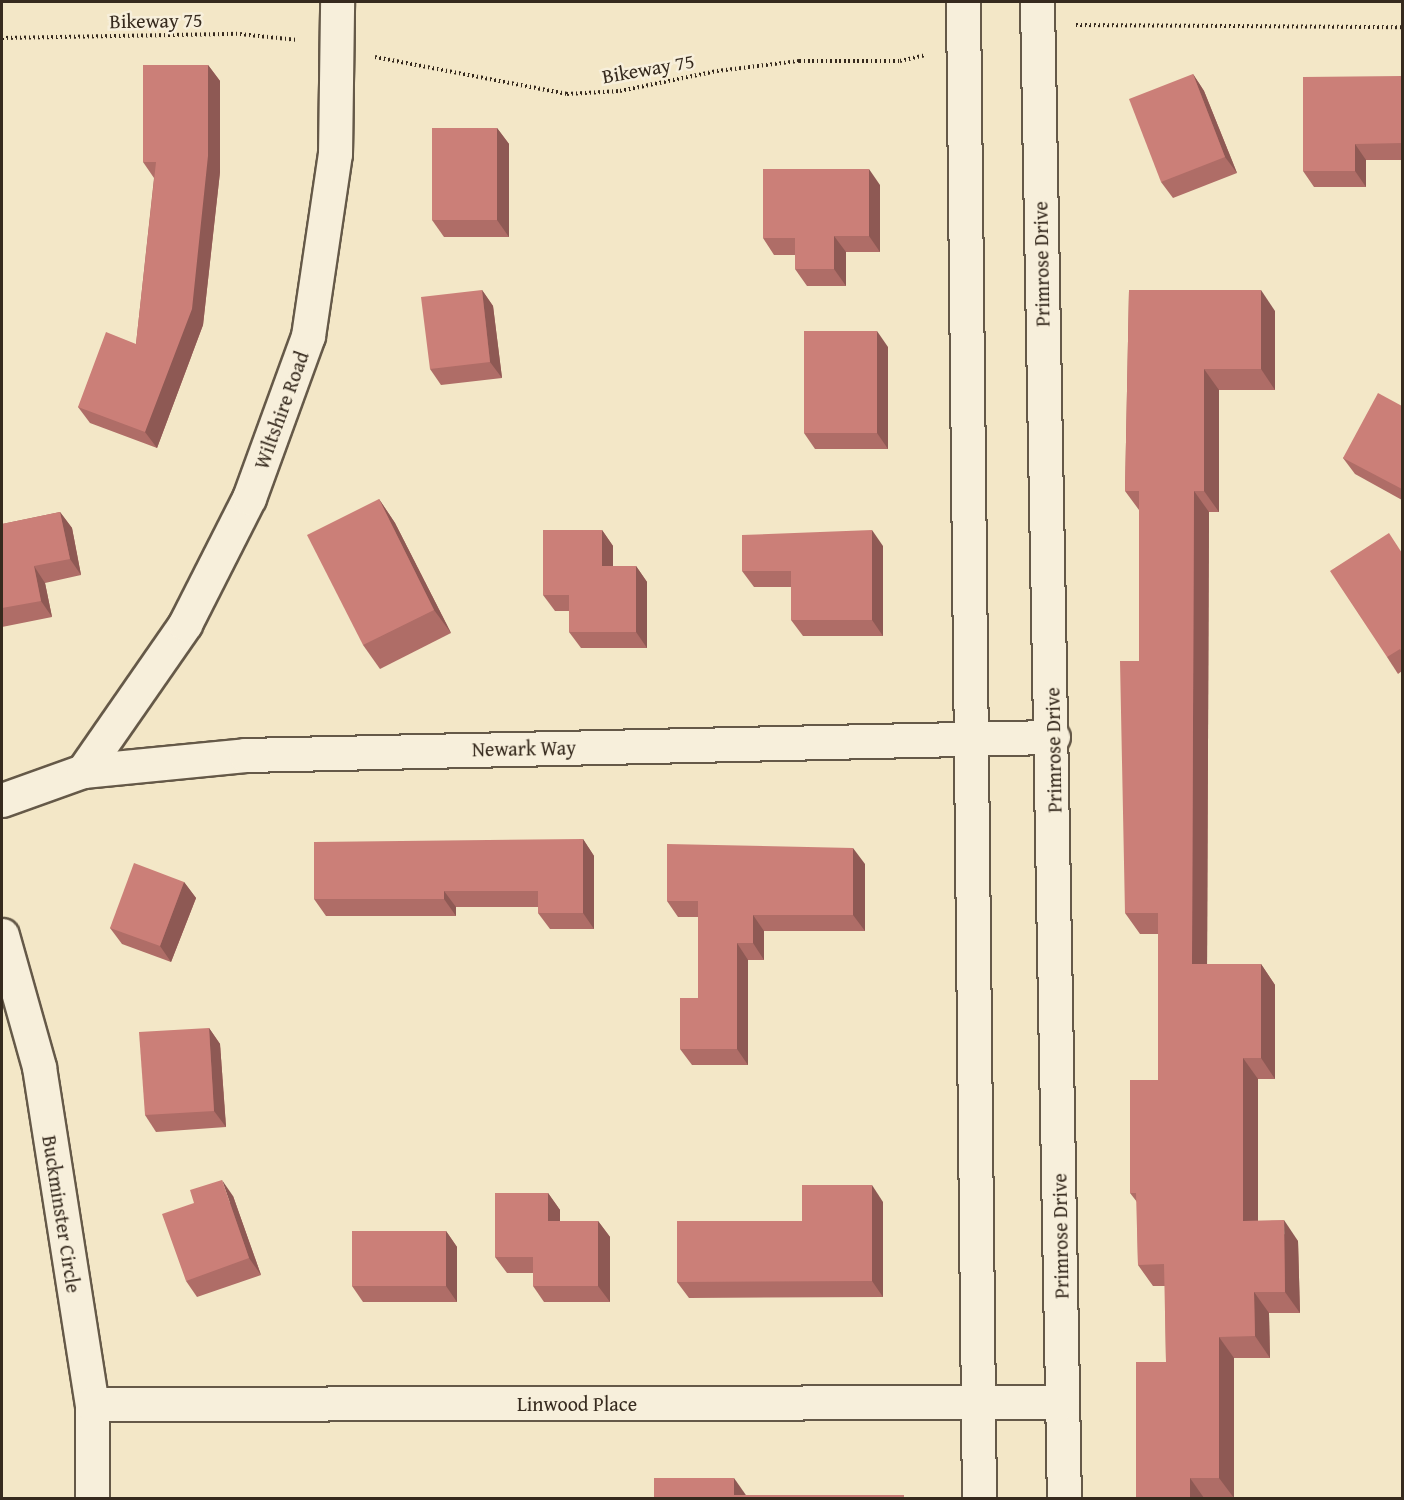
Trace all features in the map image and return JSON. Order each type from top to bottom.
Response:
[{"type":"street","name":"Wiltshire Road","points":[[83,771],[185,624],[249,498],[308,336],[335,154],[337,2]]},
{"type":"street","points":[[963,2],[973,737],[979,1498]]},
{"type":"street","name":"Primrose Drive","points":[[1037,2],[1053,737],[1064,1498]]},
{"type":"street","name":"Newark Way","points":[[2,800],[83,771],[245,754],[1053,737]]},
{"type":"street","name":"Buckminster Circle","points":[[2,934],[39,1067],[92,1404],[92,1498]]},
{"type":"street","name":"Linwood Place","points":[[92,1404],[1062,1402]]},
{"type":"path","points":[[1082,24],[1402,27]]},
{"type":"path","name":"Bikeway 75","points":[[2,38],[240,34],[311,42]]},
{"type":"path","name":"Bikeway 75","points":[[370,56],[567,94],[620,91],[717,71],[799,61],[900,61],[933,53]]},
{"type":"building","points":[[143,65],[208,65],[208,156],[192,309],[145,432],[78,407],[106,332],[136,344],[156,162],[143,162]]},
{"type":"building","points":[[1193,74],[1225,157],[1161,182],[1129,99]]},
{"type":"building","points":[[1402,76],[1402,143],[1355,144],[1355,171],[1303,171],[1303,77]]},
{"type":"building","points":[[432,128],[497,128],[497,220],[432,220]]},
{"type":"building","points":[[763,169],[869,169],[869,236],[834,236],[834,269],[795,269],[795,238],[763,238]]},
{"type":"building","points":[[482,290],[490,362],[430,369],[421,297]]},
{"type":"building","points":[[1129,290],[1261,290],[1261,369],[1204,369],[1204,491],[1194,491],[1192,964],[1261,964],[1261,1058],[1243,1058],[1243,1221],[1284,1220],[1285,1292],[1254,1292],[1255,1336],[1219,1337],[1219,1478],[1190,1478],[1190,1498],[1136,1498],[1136,1362],[1166,1362],[1164,1264],[1138,1265],[1136,1193],[1130,1193],[1130,1080],[1158,1080],[1158,913],[1125,913],[1120,661],[1139,661],[1139,491],[1125,491]]},
{"type":"building","points":[[804,331],[877,331],[877,433],[804,433]]},
{"type":"building","points":[[1378,393],[1402,406],[1402,489],[1343,458]]},
{"type":"building","points":[[379,499],[434,610],[363,645],[307,535]]},
{"type":"building","points":[[60,512],[70,559],[34,566],[41,601],[2,608],[2,524]]},
{"type":"building","points":[[543,530],[602,530],[602,566],[636,566],[636,632],[569,632],[569,595],[543,595]]},
{"type":"building","points":[[872,530],[872,620],[791,620],[791,571],[742,571],[742,535]]},
{"type":"building","points":[[1389,533],[1402,553],[1402,652],[1400,649],[1387,657],[1330,571]]},
{"type":"building","points":[[583,839],[583,913],[538,913],[538,891],[444,891],[444,899],[314,899],[314,842]]},
{"type":"building","points":[[667,844],[853,848],[853,915],[753,915],[753,943],[737,943],[737,1049],[680,1049],[680,998],[698,998],[698,901],[667,901]]},
{"type":"building","points":[[134,863],[184,882],[160,946],[110,928]]},
{"type":"building","points":[[209,1028],[214,1111],[145,1115],[139,1032]]},
{"type":"building","points":[[222,1180],[249,1258],[186,1281],[162,1214],[194,1203],[190,1190]]},
{"type":"building","points":[[802,1185],[872,1185],[872,1281],[677,1282],[677,1221],[802,1221]]},
{"type":"building","points":[[495,1193],[548,1193],[548,1221],[598,1221],[598,1286],[533,1286],[533,1257],[495,1257]]},
{"type":"building","points":[[352,1231],[446,1231],[446,1286],[352,1286]]},
{"type":"building","points":[[654,1478],[734,1478],[734,1495],[904,1495],[904,1498],[654,1498]]}]
